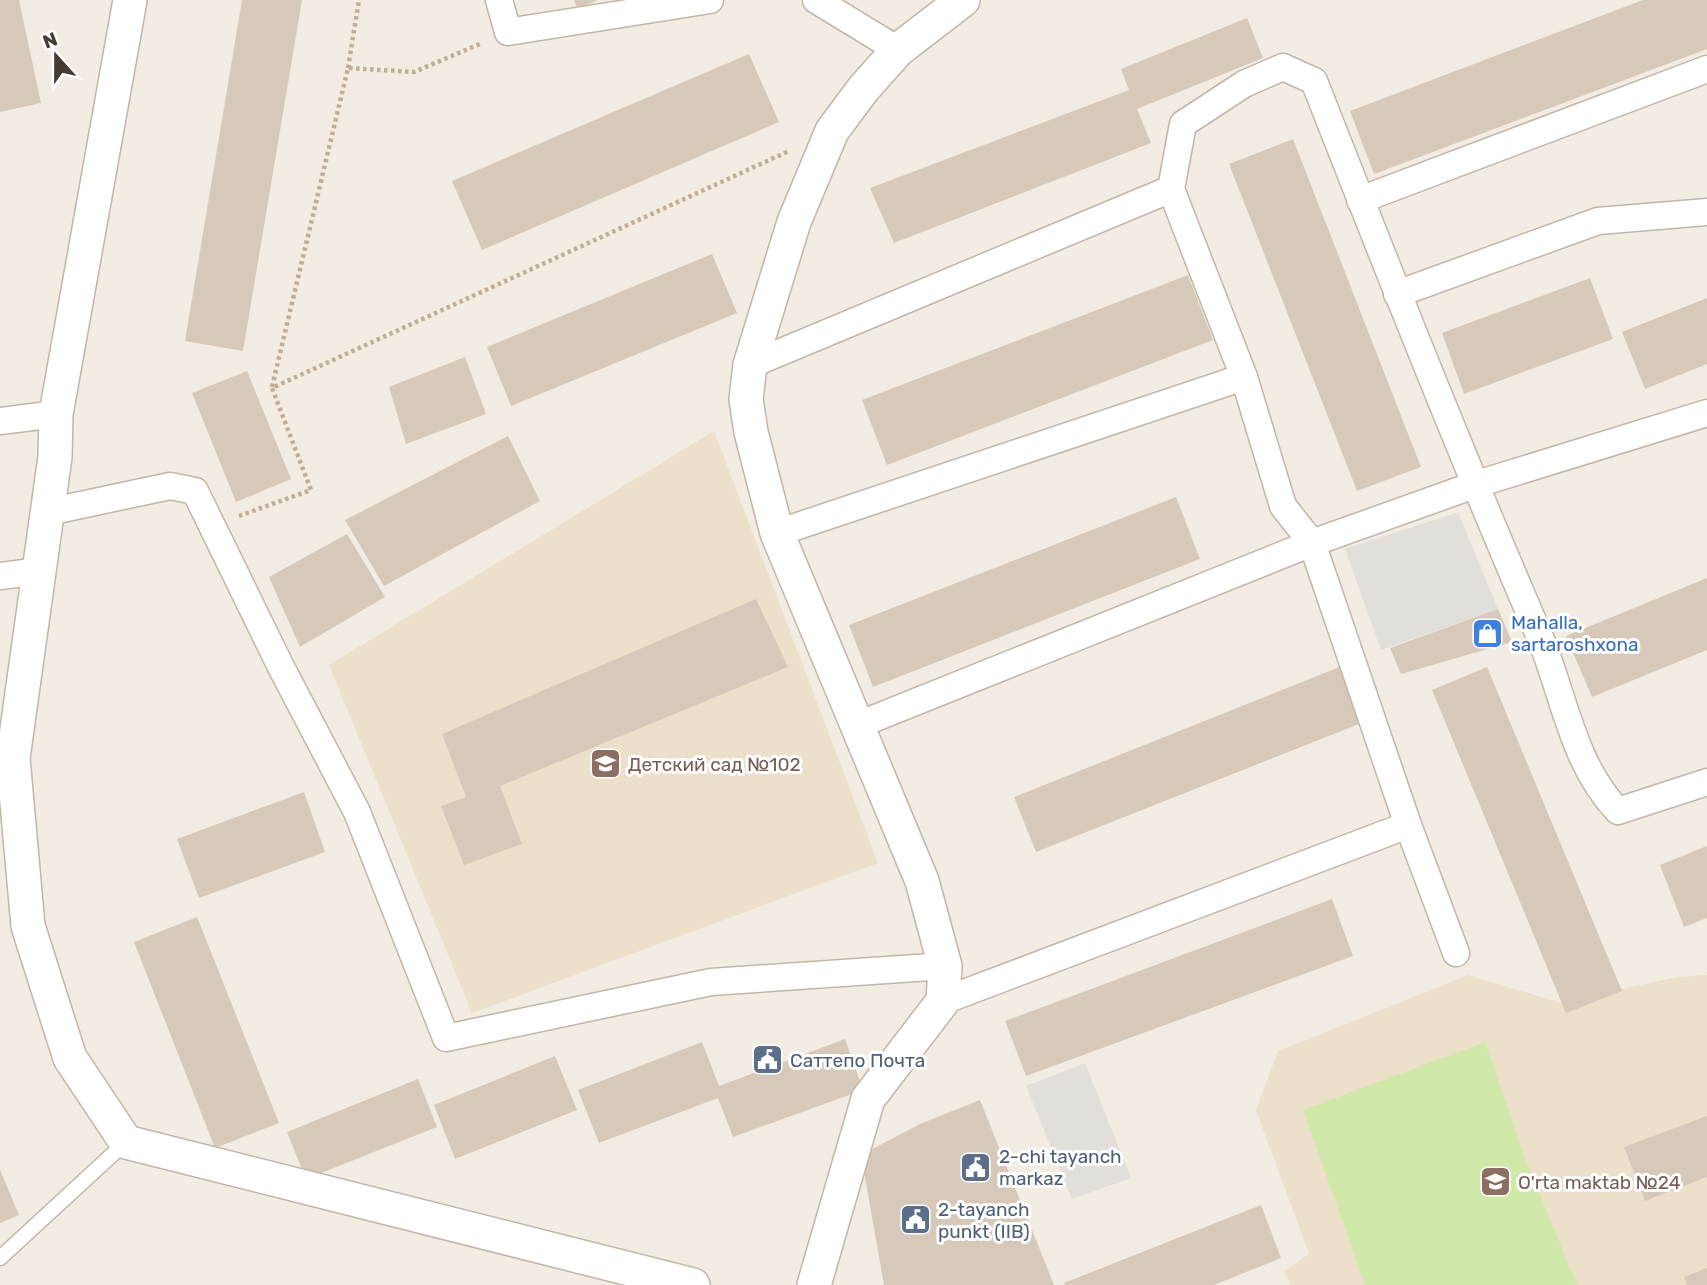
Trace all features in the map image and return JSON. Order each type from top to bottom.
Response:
[{"type":"street","points":[[130,0],[56,414],[55,457],[40,571],[7,759],[28,926],[70,1058],[126,1142],[693,1285]]},
{"type":"street","points":[[499,0],[508,32],[710,0]]},
{"type":"street","points":[[816,0],[898,50]]},
{"type":"street","points":[[943,1002],[945,966],[922,881],[777,533],[751,432],[746,399],[750,365],[794,222],[832,131],[864,88],[898,50],[963,0]]},
{"type":"street","points":[[1455,953],[1408,825],[1312,543],[1283,506],[1244,377],[1171,190],[1183,124],[1244,84],[1283,67],[1314,81],[1397,294],[1477,484],[1484,509],[1539,635],[1570,724],[1602,794],[1618,811],[1707,782]]},
{"type":"street","points":[[1360,200],[1707,69]]},
{"type":"street","points":[[750,365],[1171,190]]},
{"type":"street","points":[[1397,294],[1598,221],[1707,212]]},
{"type":"street","points":[[777,533],[1244,377]]},
{"type":"street","points":[[858,725],[1312,543],[1477,484],[1707,413]]},
{"type":"street","points":[[0,421],[56,414]]},
{"type":"street","points":[[48,512],[170,486],[195,491],[279,665],[357,812],[446,1038],[711,982],[945,966]]},
{"type":"street","points":[[0,576],[40,571]]},
{"type":"street","points":[[814,1285],[868,1099],[943,1002],[1408,825]]},
{"type":"lane","points":[[0,1258],[126,1142]]},
{"type":"path","points":[[212,525],[311,490],[272,388],[348,68],[359,0]]},
{"type":"path","points":[[348,68],[414,72],[508,32]]},
{"type":"path","points":[[272,388],[677,205],[832,131]]},
{"type":"shaded area","name":"Детский сад №102","points":[[714,431],[878,863],[472,1013],[329,665]]},
{"type":"shaded area","points":[[1458,512],[1498,609],[1381,650],[1345,549]]},
{"type":"shaded area","name":"O'rta maktab №24","points":[[1468,975],[1558,1002],[1679,977],[1707,975],[1707,1285],[1290,1285],[1284,1271],[1309,1254],[1256,1110],[1278,1051]]},
{"type":"shaded area","points":[[1085,1063],[1131,1178],[1072,1199],[1026,1086]]},
{"type":"green space","points":[[1485,1042],[1525,1158],[1577,1285],[1365,1285],[1303,1110]]},
{"type":"building","points":[[0,0],[19,0],[41,103],[0,112]]},
{"type":"building","points":[[242,0],[302,0],[243,351],[185,341]]},
{"type":"building","points":[[574,0],[598,0],[578,9]]},
{"type":"building","points":[[1643,0],[1707,0],[1707,49],[1374,174],[1350,111]]},
{"type":"building","points":[[1247,18],[1263,58],[1137,109],[1151,143],[894,243],[870,188],[1129,90],[1121,69]]},
{"type":"building","points":[[749,54],[779,122],[482,250],[452,181]]},
{"type":"building","points":[[1293,139],[1421,467],[1357,491],[1229,164]]},
{"type":"building","points":[[712,254],[737,313],[511,406],[487,347]]},
{"type":"building","points":[[1188,275],[1213,340],[887,465],[862,400]]},
{"type":"building","points":[[1590,278],[1613,339],[1464,394],[1442,333]]},
{"type":"building","points":[[1707,298],[1707,364],[1645,389],[1622,332]]},
{"type":"building","points":[[465,357],[486,414],[406,444],[389,387]]},
{"type":"building","points":[[247,371],[291,479],[236,502],[192,393]]},
{"type":"building","points":[[508,436],[540,501],[384,586],[345,520]]},
{"type":"building","points":[[1176,497],[1200,559],[873,687],[849,625]]},
{"type":"building","points":[[347,534],[385,597],[300,647],[269,577]]},
{"type":"building","points":[[1707,578],[1707,650],[1592,697],[1566,636]]},
{"type":"building","points":[[756,599],[788,667],[500,786],[522,844],[464,865],[441,806],[466,797],[442,734]]},
{"type":"building","points":[[1498,609],[1512,642],[1401,674],[1390,648]]},
{"type":"building","points":[[1342,666],[1364,722],[1036,852],[1014,797]]},
{"type":"building","points":[[1487,667],[1622,991],[1566,1013],[1432,690]]},
{"type":"building","points":[[304,792],[325,852],[199,898],[177,839]]},
{"type":"building","points":[[1707,846],[1707,918],[1684,927],[1660,865]]},
{"type":"building","points":[[1332,899],[1353,956],[1026,1076],[1005,1021]]},
{"type":"building","points":[[197,917],[279,1123],[215,1148],[134,942]]},
{"type":"building","points":[[845,1039],[863,1090],[733,1137],[718,1098],[599,1143],[578,1090],[702,1042],[719,1086]]},
{"type":"building","points":[[555,1056],[577,1110],[455,1159],[434,1105]]},
{"type":"building","points":[[418,1079],[437,1127],[306,1179],[287,1132]]},
{"type":"building","points":[[980,1100],[1054,1285],[884,1285],[861,1155],[920,1124]]},
{"type":"building","points":[[1707,1116],[1707,1177],[1645,1201],[1624,1147]]},
{"type":"building","points":[[0,1170],[19,1215],[0,1223]]},
{"type":"building","points":[[1261,1205],[1281,1258],[1214,1285],[1064,1283]]},
{"type":"building","points":[[1707,1268],[1707,1285],[1687,1285],[1684,1277]]},
{"type":"place","name":"Mahalla, sartaroshxona","points":[[1488,633]]},
{"type":"place","name":"Детский сад №102","points":[[605,764]]},
{"type":"place","name":"Саттепо Почта","points":[[767,1060]]},
{"type":"place","name":"2-chi tayanch markaz","points":[[976,1167]]},
{"type":"place","name":"O'rta maktab №24","points":[[1495,1182]]},
{"type":"place","name":"2-tayanch punkt (IIB)","points":[[915,1220]]}]
